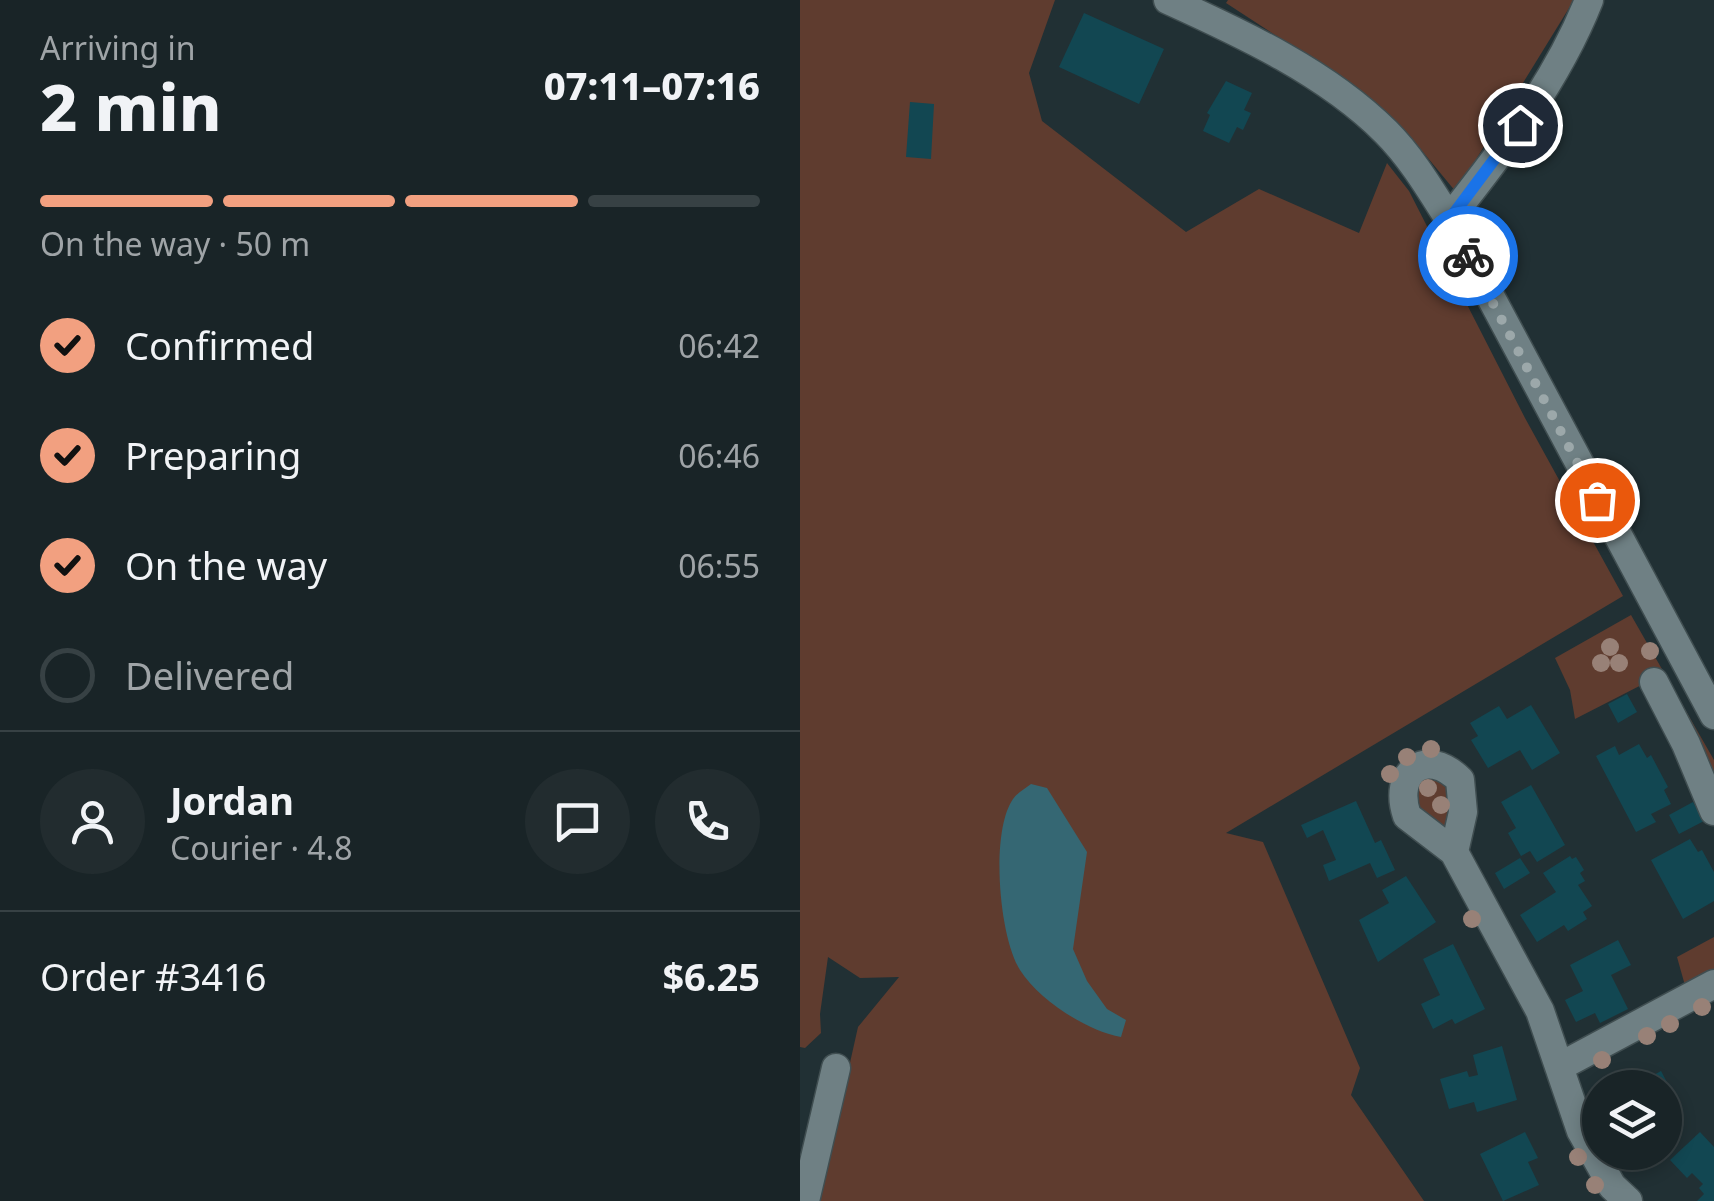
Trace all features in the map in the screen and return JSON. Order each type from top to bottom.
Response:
[{"type":"street","points":[[1168,0],[1246,37],[1353,103],[1409,159],[1449,220],[1714,715]]},
{"type":"street","points":[[1449,220],[1520,125],[1578,26],[1588,0]]},
{"type":"street","points":[[1654,682],[1714,811]]},
{"type":"street","points":[[1454,852],[1540,1011],[1581,1131],[1612,1186],[1628,1201]]},
{"type":"street","points":[[1559,1067],[1714,984]]},
{"type":"street","points":[[805,1201],[836,1068]]},
{"type":"shaded area","points":[[800,0],[1055,0],[1029,73],[1042,121],[1186,232],[1259,189],[1359,233],[1387,163],[1409,191],[1525,418],[1623,596],[1226,833],[1263,842],[1360,1068],[1351,1095],[1424,1201],[819,1201],[858,1027],[899,977],[860,978],[828,957],[821,1033],[805,1048],[800,1047]]},
{"type":"shaded area","points":[[1574,0],[1456,192],[1408,134],[1347,82],[1226,3]]},
{"type":"shaded area","points":[[1631,615],[1714,760],[1714,796],[1657,677],[1575,719],[1570,690],[1555,658]]},
{"type":"shaded area","points":[[1427,773],[1452,784],[1449,835],[1414,813],[1409,787]]},
{"type":"shaded area","points":[[1714,937],[1714,974],[1686,989],[1677,957]]},
{"type":"water","points":[[1031,784],[1047,788],[1087,852],[1073,949],[1087,981],[1107,1009],[1126,1020],[1121,1037],[1079,1021],[1051,1003],[1028,981],[1013,955],[1002,910],[1001,835],[1013,799]]},
{"type":"building","points":[[1084,13],[1164,49],[1139,104],[1059,67]]},
{"type":"building","points":[[1226,81],[1252,93],[1244,110],[1251,113],[1243,130],[1237,127],[1229,143],[1203,131],[1210,115],[1207,113]]},
{"type":"building","points":[[910,102],[934,104],[931,159],[906,157]]},
{"type":"building","points":[[1627,694],[1637,712],[1618,723],[1608,704]]},
{"type":"building","points":[[1531,705],[1560,753],[1532,770],[1520,750],[1488,768],[1471,740],[1478,736],[1470,723],[1499,706],[1507,719]]},
{"type":"building","points":[[1639,744],[1647,758],[1651,755],[1668,787],[1664,790],[1671,804],[1651,814],[1656,822],[1636,832],[1596,756],[1615,746],[1619,755]]},
{"type":"building","points":[[1531,785],[1565,845],[1537,862],[1530,851],[1521,856],[1508,833],[1516,828],[1501,802]]},
{"type":"building","points":[[1356,801],[1375,843],[1381,840],[1395,870],[1377,878],[1370,863],[1329,881],[1323,865],[1336,860],[1323,830],[1307,838],[1301,825]]},
{"type":"building","points":[[1693,802],[1704,821],[1679,834],[1669,815]]},
{"type":"building","points":[[1690,839],[1698,852],[1702,850],[1714,872],[1714,901],[1683,919],[1651,860]]},
{"type":"building","points":[[1570,856],[1576,857],[1584,870],[1580,873],[1585,881],[1578,885],[1592,906],[1583,912],[1587,919],[1568,931],[1564,925],[1537,942],[1520,915],[1556,892],[1543,873]]},
{"type":"building","points":[[1520,858],[1530,873],[1504,889],[1495,873]]},
{"type":"building","points":[[1406,876],[1436,922],[1378,962],[1359,920],[1389,903],[1382,890]]},
{"type":"building","points":[[1618,940],[1631,965],[1611,975],[1628,1009],[1600,1023],[1595,1013],[1576,1022],[1565,1000],[1583,991],[1570,965]]},
{"type":"building","points":[[1453,944],[1485,1009],[1455,1024],[1452,1019],[1433,1029],[1421,1004],[1440,995],[1423,959]]},
{"type":"building","points":[[1502,1046],[1517,1100],[1477,1112],[1474,1102],[1449,1109],[1440,1079],[1467,1071],[1469,1077],[1478,1075],[1473,1055]]},
{"type":"building","points":[[1525,1132],[1538,1158],[1528,1162],[1539,1185],[1503,1201],[1480,1154]]},
{"type":"building","points":[[1700,1132],[1714,1147],[1714,1201],[1697,1201],[1704,1194],[1699,1188],[1703,1184],[1692,1173],[1687,1178],[1679,1170],[1682,1149]]},
{"type":"way so far","points":[[1468,256],[1597,500]]},
{"type":"route","points":[[1468,256],[1449,220],[1520,125]]}]
